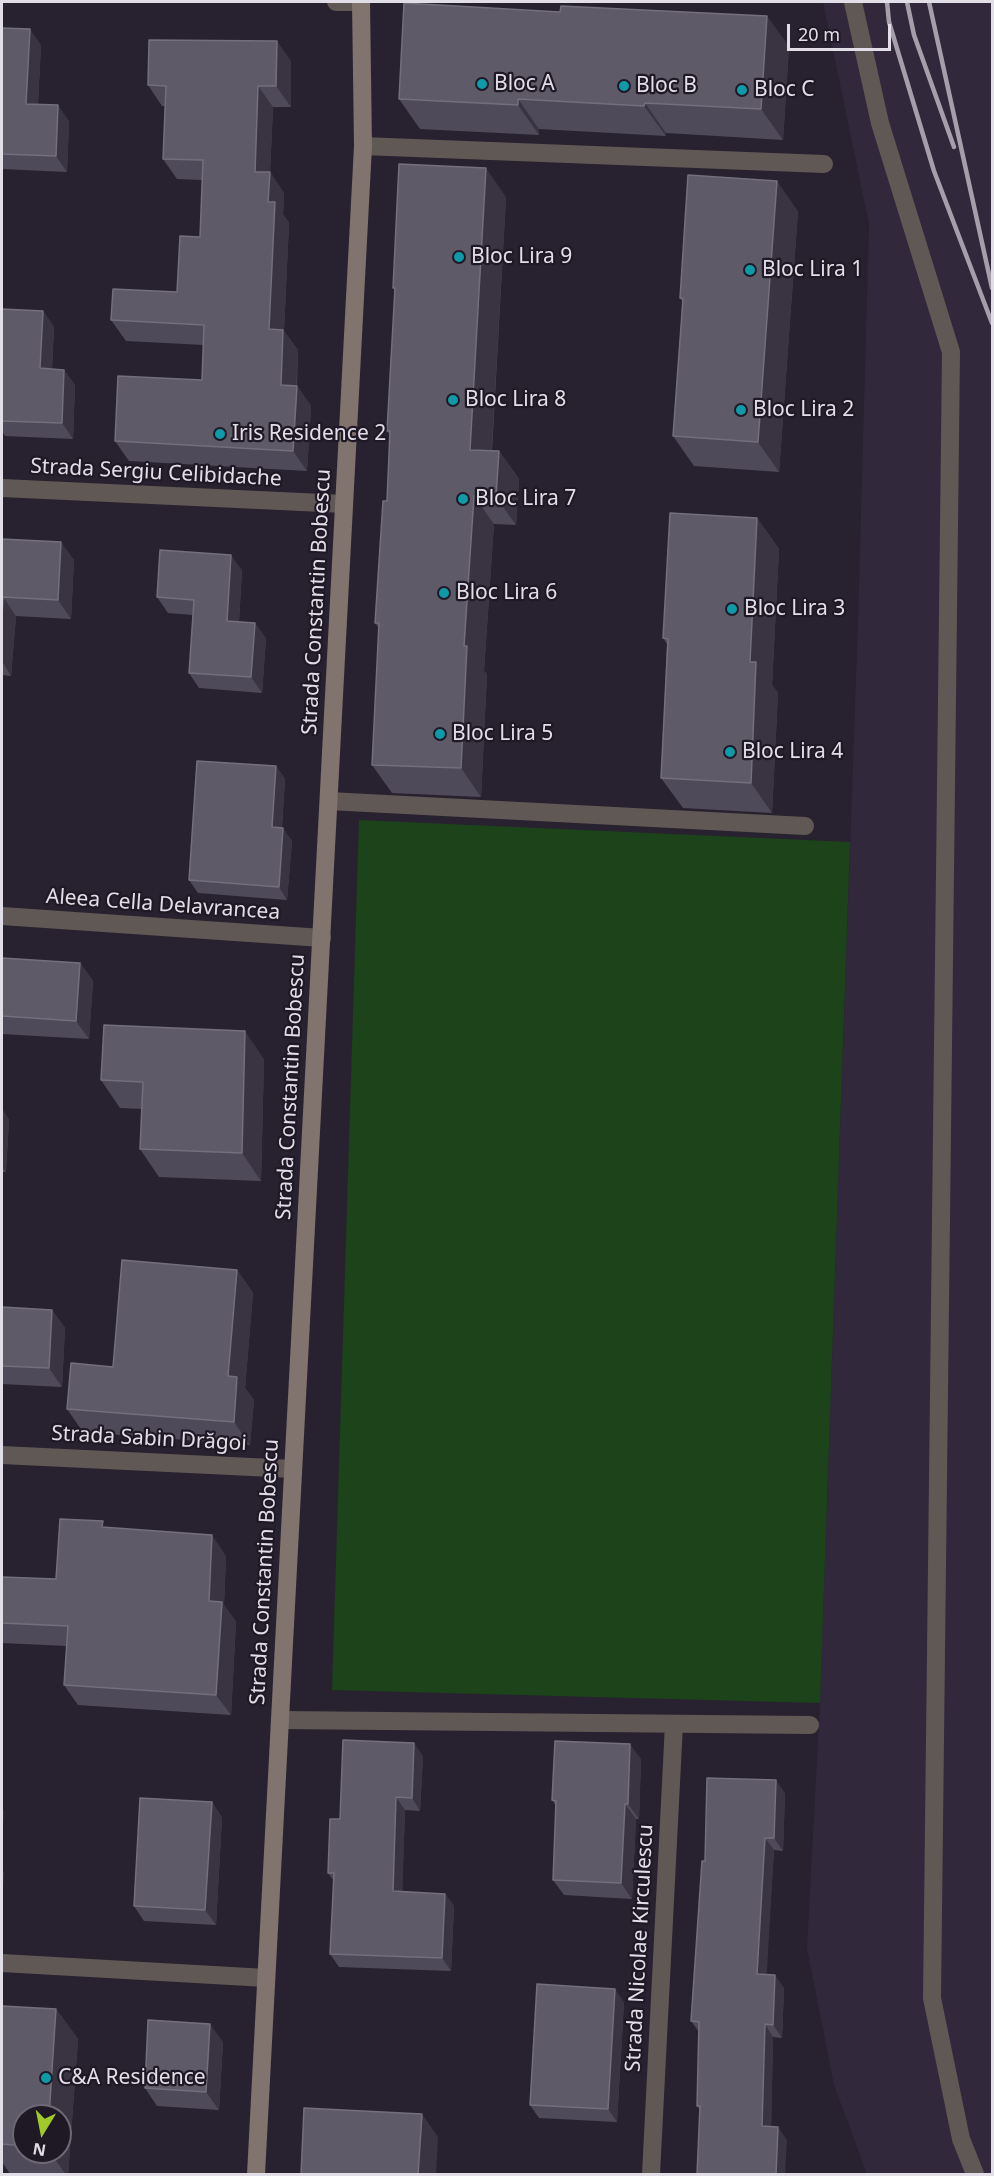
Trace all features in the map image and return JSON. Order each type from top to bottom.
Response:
[{"type":"street","points":[[336,2],[361,2]]},
{"type":"street","name":"Strada Constantin Bobescu","points":[[256,2175],[363,146],[361,2]]},
{"type":"street","points":[[854,2],[880,123],[951,352],[932,1998],[961,2139],[975,2175]]},
{"type":"street","points":[[363,146],[824,164]]},
{"type":"street","name":"Strada Sergiu Celibidache","points":[[2,488],[344,504]]},
{"type":"street","points":[[329,801],[805,826]]},
{"type":"street","name":"Aleea Cella Delavrancea","points":[[2,916],[322,938]]},
{"type":"street","name":"Strada Sabin Drăgoi","points":[[2,1455],[293,1469]]},
{"type":"street","points":[[280,1720],[810,1725]]},
{"type":"street","name":"Strada Nicolae Kirculescu","points":[[651,2175],[674,1724]]},
{"type":"street","points":[[2,1963],[266,1978]]},
{"type":"shaded area","points":[[823,2],[992,2],[992,2174],[867,2174],[834,2085],[807,1948],[820,1703],[858,622],[869,224]]},
{"type":"green space","points":[[359,820],[850,842],[820,1703],[332,1690]]},
{"type":"building","points":[[404,3],[560,12],[561,6],[767,16],[761,109],[645,103],[644,106],[518,99],[518,105],[399,99]]},
{"type":"building","points":[[2,28],[30,29],[26,104],[58,105],[56,156],[2,154]]},
{"type":"building","points":[[149,40],[277,41],[276,86],[258,86],[255,172],[270,172],[268,202],[275,202],[269,329],[283,330],[281,385],[297,386],[293,451],[115,441],[118,376],[202,380],[204,325],[111,320],[113,289],[177,292],[180,236],[200,237],[203,160],[163,159],[166,86],[148,85]]},
{"type":"building","points":[[399,164],[486,168],[470,450],[499,451],[496,497],[474,496],[464,646],[467,646],[461,768],[372,765],[379,623],[375,623],[383,501],[387,501],[390,431],[387,431]]},
{"type":"building","points":[[688,175],[777,181],[758,442],[673,436],[683,299],[680,298]]},
{"type":"building","points":[[2,309],[43,311],[40,368],[64,370],[62,423],[2,421]]},
{"type":"building","points":[[670,513],[757,518],[750,662],[756,662],[751,783],[661,778],[668,639],[663,638]]},
{"type":"building","points":[[2,539],[61,542],[58,600],[3,597],[2,618]]},
{"type":"building","points":[[160,550],[231,555],[227,621],[255,623],[251,677],[189,673],[194,600],[157,597]]},
{"type":"building","points":[[197,761],[276,766],[272,827],[283,828],[279,887],[189,880]]},
{"type":"building","points":[[2,958],[80,963],[76,1021],[2,1016]]},
{"type":"building","points":[[104,1025],[245,1031],[242,1153],[140,1149],[143,1082],[101,1080]]},
{"type":"building","points":[[122,1260],[237,1270],[228,1376],[237,1377],[234,1422],[67,1409],[71,1363],[113,1367]]},
{"type":"building","points":[[2,1307],[52,1310],[49,1368],[2,1366]]},
{"type":"building","points":[[60,1519],[103,1521],[102,1527],[212,1535],[209,1601],[222,1602],[216,1695],[64,1685],[68,1626],[2,1623],[2,1577],[56,1579]]},
{"type":"building","points":[[343,1740],[414,1743],[412,1798],[396,1797],[393,1891],[445,1894],[442,1958],[330,1954],[334,1873],[328,1873],[330,1819],[340,1819]]},
{"type":"building","points":[[555,1741],[630,1744],[628,1804],[625,1804],[621,1883],[553,1880],[556,1801],[552,1800]]},
{"type":"building","points":[[707,1778],[776,1780],[774,1838],[765,1838],[757,1974],[775,1975],[773,2025],[765,2024],[762,2126],[778,2127],[776,2175],[697,2175],[700,2106],[697,2106],[699,2022],[691,2021],[702,1861],[705,1861]]},
{"type":"building","points":[[140,1798],[212,1802],[205,1910],[134,1906]]},
{"type":"building","points":[[537,1984],[615,1989],[608,2109],[530,2105]]},
{"type":"building","points":[[2,2006],[56,2009],[50,2104],[12,2104],[12,2145],[2,2144]]},
{"type":"building","points":[[148,2020],[210,2024],[206,2092],[145,2088]]},
{"type":"building","points":[[304,2108],[422,2114],[418,2175],[301,2175]]},
{"type":"railway","points":[[887,2],[889,22],[934,171],[992,323]]},
{"type":"railway","points":[[907,2],[914,35],[954,147]]},
{"type":"railway","points":[[929,2],[992,288]]},
{"type":"place","name":"Bloc A","points":[[482,84]]},
{"type":"place","name":"Bloc B","points":[[624,86]]},
{"type":"place","name":"Bloc C","points":[[742,90]]},
{"type":"place","name":"Bloc Lira 9","points":[[459,257]]},
{"type":"place","name":"Bloc Lira 1","points":[[750,270]]},
{"type":"place","name":"Bloc Lira 8","points":[[453,400]]},
{"type":"place","name":"Bloc Lira 2","points":[[741,410]]},
{"type":"place","name":"Iris Residence 2","points":[[220,434]]},
{"type":"place","name":"Bloc Lira 7","points":[[463,499]]},
{"type":"place","name":"Bloc Lira 6","points":[[444,593]]},
{"type":"place","name":"Bloc Lira 3","points":[[732,609]]},
{"type":"place","name":"Bloc Lira 5","points":[[440,734]]},
{"type":"place","name":"Bloc Lira 4","points":[[730,752]]},
{"type":"place","name":"C&A Residence","points":[[46,2078]]}]
